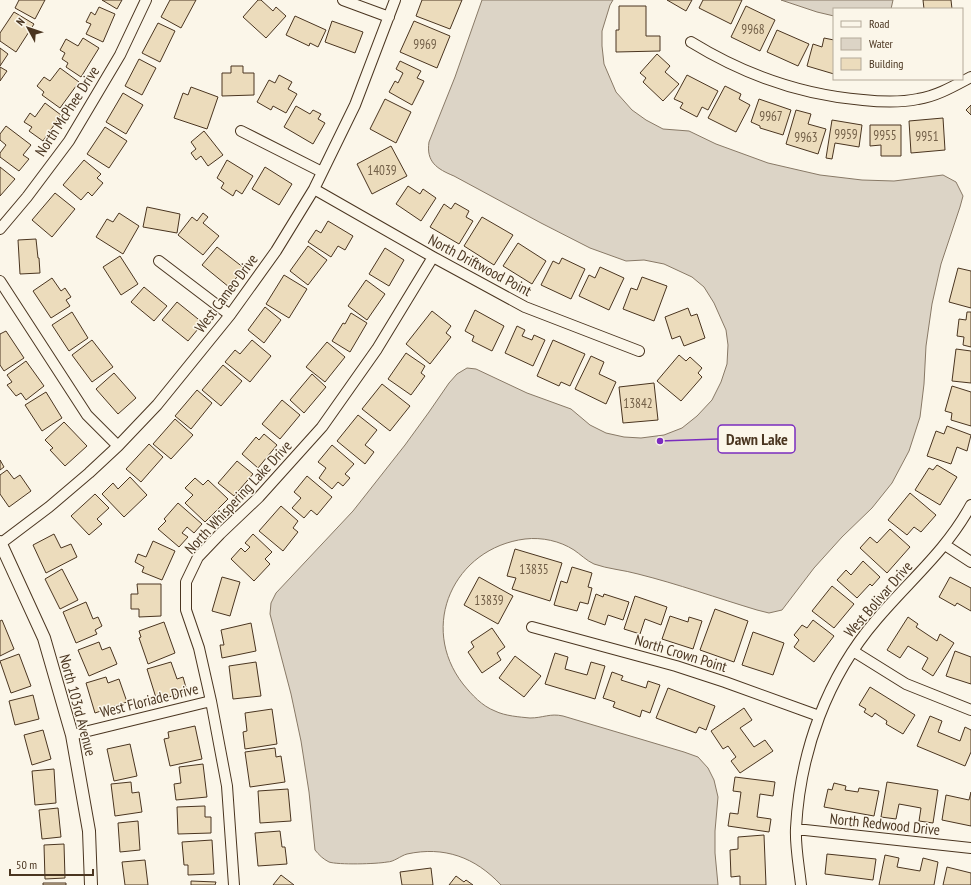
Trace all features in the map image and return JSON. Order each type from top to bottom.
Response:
[{"type":"street","name":"North McPhee Drive","points":[[0,229],[27,197],[69,141],[120,55],[146,0]]},
{"type":"street","points":[[343,0],[389,17]]},
{"type":"street","name":"West Cameo Drive","points":[[0,543],[60,497],[118,446],[157,405],[230,315],[276,251],[314,189],[355,105],[395,0]]},
{"type":"street","points":[[691,42],[712,55],[771,80],[808,92],[846,98],[885,102],[918,99],[937,94],[971,77]]},
{"type":"street","points":[[241,131],[322,172]]},
{"type":"street","name":"North Driftwood Point","points":[[314,189],[433,257],[526,307],[638,351]]},
{"type":"street","name":"North Whispering Lake Drive","points":[[234,885],[227,786],[211,701],[199,648],[186,610],[186,582],[198,558],[220,534],[259,497],[322,427],[377,349],[433,257]]},
{"type":"street","points":[[158,261],[230,315]]},
{"type":"street","points":[[0,281],[87,415],[118,446]]},
{"type":"street","name":"West Bolivar Drive","points":[[800,885],[796,829],[804,764],[819,716],[833,686],[853,651],[876,620],[945,545],[960,525],[971,505]]},
{"type":"street","name":"North 103rd Avenue","points":[[0,543],[44,638],[72,735],[89,831],[92,885]]},
{"type":"street","points":[[945,545],[971,562]]},
{"type":"street","name":"North Crown Point","points":[[532,627],[683,668],[819,716]]},
{"type":"street","points":[[853,651],[906,684],[971,710]]},
{"type":"street","name":"West Floriade Drive","points":[[72,735],[211,701]]},
{"type":"street","name":"North Redwood Drive","points":[[796,829],[971,848]]},
{"type":"water","points":[[482,0],[613,0],[602,31],[604,64],[616,92],[632,110],[646,120],[663,129],[689,131],[716,144],[768,163],[820,175],[862,180],[894,181],[943,175],[956,182],[963,196],[941,264],[932,304],[926,346],[924,384],[920,417],[909,451],[892,483],[872,508],[842,537],[814,568],[782,610],[769,613],[653,578],[599,566],[591,563],[574,550],[563,544],[551,540],[538,539],[525,539],[500,545],[479,557],[462,574],[450,593],[444,615],[444,638],[450,661],[463,684],[474,696],[490,709],[499,713],[517,717],[535,718],[554,715],[563,716],[698,757],[708,768],[714,780],[718,797],[715,853],[718,885],[501,885],[481,867],[458,856],[446,853],[421,852],[407,854],[390,862],[349,864],[329,862],[321,857],[315,850],[309,792],[301,741],[291,694],[270,614],[271,603],[276,593],[353,511],[405,445],[449,383],[457,374],[467,368],[476,369],[527,393],[571,409],[590,425],[606,433],[624,437],[641,438],[664,435],[682,428],[697,416],[712,400],[721,382],[727,364],[728,345],[726,330],[714,303],[704,287],[692,277],[664,264],[644,260],[626,261],[590,248],[442,171],[431,160],[429,155],[429,142],[455,77]]},
{"type":"water","points":[[781,0],[893,0],[891,8],[833,8],[833,16]]},
{"type":"building","points":[[19,0],[45,0],[35,19],[15,8]]},
{"type":"building","points":[[102,0],[122,0],[117,9]]},
{"type":"building","points":[[170,0],[196,0],[181,28],[161,17]]},
{"type":"building","points":[[258,0],[261,0],[273,11],[276,7],[286,16],[266,38],[243,17]]},
{"type":"building","points":[[422,0],[462,0],[450,29],[416,16]]},
{"type":"building","points":[[667,0],[692,0],[686,11]]},
{"type":"building","points":[[703,0],[742,0],[731,24],[699,8]]},
{"type":"building","points":[[923,0],[951,0],[952,8],[924,8]]},
{"type":"building","points":[[619,6],[646,6],[646,36],[660,36],[660,51],[616,52],[616,30],[619,30]]},
{"type":"building","points":[[746,6],[775,20],[760,51],[731,37]]},
{"type":"building","points":[[99,7],[115,14],[103,42],[86,34],[91,24],[86,22],[91,12],[95,15]]},
{"type":"building","points":[[14,12],[34,24],[16,52],[0,41],[0,33]]},
{"type":"building","points":[[295,16],[326,30],[318,47],[310,43],[309,46],[286,35]]},
{"type":"building","points":[[332,21],[363,32],[355,53],[325,42]]},
{"type":"building","points":[[414,21],[450,36],[437,68],[400,52]]},
{"type":"building","points":[[158,23],[175,31],[160,62],[142,53]]},
{"type":"building","points":[[777,30],[809,44],[798,66],[767,52]]},
{"type":"building","points":[[83,38],[99,48],[81,77],[66,67],[68,63],[62,59],[65,53],[60,50],[66,39],[78,46]]},
{"type":"building","points":[[824,38],[833,40],[833,74],[807,66],[813,44],[822,47]]},
{"type":"building","points":[[0,48],[8,54],[0,66]]},
{"type":"building","points":[[657,54],[670,66],[665,72],[679,84],[663,101],[643,82],[646,78],[640,73]]},
{"type":"building","points":[[139,59],[156,68],[142,95],[125,86]]},
{"type":"building","points":[[400,61],[421,71],[417,78],[424,81],[412,105],[389,92],[395,81],[398,83],[403,73],[396,69]]},
{"type":"building","points":[[231,66],[243,66],[243,73],[254,73],[254,95],[222,96],[222,73],[231,73]]},
{"type":"building","points":[[0,67],[7,71],[0,81]]},
{"type":"building","points":[[60,68],[79,82],[60,108],[42,95],[44,92],[37,86],[44,77],[50,81]]},
{"type":"building","points":[[279,75],[292,82],[288,89],[297,94],[286,113],[273,106],[271,110],[257,102],[269,80],[275,83]]},
{"type":"building","points":[[687,75],[718,91],[708,110],[702,107],[697,117],[680,108],[683,103],[674,99]]},
{"type":"building","points":[[725,86],[741,94],[739,99],[750,105],[736,132],[708,118]]},
{"type":"building","points":[[191,87],[218,97],[207,129],[174,118],[183,93],[188,95]]},
{"type":"building","points":[[123,93],[143,105],[126,134],[106,122]]},
{"type":"building","points":[[385,99],[411,112],[396,143],[370,129]]},
{"type":"building","points":[[759,99],[791,110],[783,135],[760,128],[760,126],[751,122]]},
{"type":"building","points":[[45,103],[61,115],[43,141],[29,131],[32,127],[24,122],[30,113],[35,117]]},
{"type":"building","points":[[971,105],[971,115],[966,110]]},
{"type":"building","points":[[296,106],[310,114],[313,110],[321,114],[318,119],[325,123],[313,144],[284,127]]},
{"type":"building","points":[[796,110],[811,114],[808,124],[826,129],[818,154],[786,144]]},
{"type":"building","points":[[943,118],[945,150],[911,153],[909,121]]},
{"type":"building","points":[[832,120],[862,125],[859,147],[835,143],[832,159],[826,158]]},
{"type":"building","points":[[870,125],[901,125],[901,156],[881,156],[881,145],[870,146]]},
{"type":"building","points":[[6,126],[31,145],[23,155],[29,159],[19,171],[0,157],[0,153],[6,145],[0,140],[0,134]]},
{"type":"building","points":[[105,127],[127,141],[109,168],[87,154]]},
{"type":"building","points":[[204,131],[223,155],[208,166],[201,156],[196,160],[191,153],[196,149],[191,142]]},
{"type":"building","points":[[391,146],[407,176],[372,194],[357,164]]},
{"type":"building","points":[[84,160],[101,174],[97,178],[103,183],[92,196],[88,192],[81,200],[63,185]]},
{"type":"building","points":[[227,160],[253,176],[242,194],[236,190],[233,196],[221,188],[224,183],[217,178]]},
{"type":"building","points":[[0,167],[15,179],[0,196]]},
{"type":"building","points":[[265,167],[292,184],[279,205],[252,189]]},
{"type":"building","points":[[408,186],[420,194],[423,189],[436,198],[421,221],[396,204]]},
{"type":"building","points":[[55,193],[75,209],[52,237],[32,220]]},
{"type":"building","points":[[455,203],[469,211],[466,217],[473,221],[459,244],[430,227],[444,204],[451,209]]},
{"type":"building","points":[[147,207],[180,214],[177,233],[143,227]]},
{"type":"building","points":[[119,213],[139,226],[123,254],[96,237],[107,219],[113,222]]},
{"type":"building","points":[[203,213],[208,217],[203,223],[219,236],[203,255],[178,235],[192,217],[197,221]]},
{"type":"building","points":[[482,217],[513,235],[494,265],[464,246]]},
{"type":"building","points":[[328,221],[353,236],[345,250],[338,246],[331,257],[308,242],[316,230],[321,233]]},
{"type":"building","points":[[36,239],[40,273],[20,274],[18,240]]},
{"type":"building","points":[[518,243],[546,261],[532,284],[503,266]]},
{"type":"building","points":[[308,246],[327,260],[308,285],[290,271]]},
{"type":"building","points":[[217,247],[244,268],[229,287],[202,265]]},
{"type":"building","points":[[385,248],[404,260],[389,286],[369,274]]},
{"type":"building","points":[[120,256],[138,284],[121,295],[103,267]]},
{"type":"building","points":[[562,258],[585,269],[571,299],[541,285],[553,261],[559,264]]},
{"type":"building","points":[[600,267],[624,278],[609,310],[579,296],[589,275],[595,278]]},
{"type":"building","points":[[958,268],[971,271],[971,308],[949,302]]},
{"type":"building","points":[[284,275],[307,289],[289,318],[266,304]]},
{"type":"building","points":[[642,277],[667,286],[654,321],[623,309],[631,288],[637,290]]},
{"type":"building","points":[[52,278],[61,291],[65,288],[71,297],[66,300],[70,306],[51,318],[33,291]]},
{"type":"building","points":[[366,280],[385,294],[367,320],[348,306]]},
{"type":"building","points":[[144,287],[167,306],[154,321],[131,302]]},
{"type":"building","points":[[177,302],[203,323],[188,341],[162,320]]},
{"type":"building","points":[[265,307],[281,320],[264,343],[248,330]]},
{"type":"building","points":[[688,308],[691,316],[697,314],[705,338],[684,346],[680,336],[672,339],[665,317]]},
{"type":"building","points":[[475,310],[504,326],[492,351],[472,341],[474,336],[465,331]]},
{"type":"building","points":[[432,311],[451,326],[446,333],[451,337],[430,364],[406,344]]},
{"type":"building","points":[[72,312],[88,338],[69,351],[52,325]]},
{"type":"building","points":[[967,312],[971,312],[971,347],[963,345],[964,337],[957,336],[959,319],[966,320]]},
{"type":"building","points":[[351,313],[367,323],[350,352],[332,341],[343,323],[345,324]]},
{"type":"building","points":[[517,326],[525,330],[522,336],[532,340],[534,335],[545,340],[533,366],[505,353]]},
{"type":"building","points":[[6,331],[24,358],[4,371],[0,365],[0,334]]},
{"type":"building","points":[[92,340],[113,367],[92,382],[72,355]]},
{"type":"building","points":[[252,340],[271,356],[250,382],[225,362],[235,350],[240,354]]},
{"type":"building","points":[[553,340],[585,354],[570,386],[561,382],[559,386],[537,376]]},
{"type":"building","points":[[327,342],[345,357],[325,382],[306,367]]},
{"type":"building","points":[[956,349],[971,351],[971,383],[952,381]]},
{"type":"building","points":[[406,353],[425,366],[421,373],[425,376],[411,395],[388,379]]},
{"type":"building","points":[[679,355],[686,361],[690,357],[702,368],[698,373],[702,377],[681,401],[657,381]]},
{"type":"building","points":[[591,356],[604,362],[599,374],[616,382],[606,404],[575,389]]},
{"type":"building","points":[[26,361],[44,386],[26,400],[21,393],[16,396],[7,385],[12,382],[7,375]]},
{"type":"building","points":[[223,365],[242,381],[221,406],[202,390]]},
{"type":"building","points":[[114,373],[136,398],[118,414],[96,389]]},
{"type":"building","points":[[312,374],[326,387],[304,413],[290,400]]},
{"type":"building","points":[[654,383],[658,420],[623,423],[619,387]]},
{"type":"building","points":[[382,384],[410,406],[390,431],[362,409]]},
{"type":"building","points":[[952,386],[971,392],[971,426],[951,420],[952,413],[945,411]]},
{"type":"building","points":[[197,390],[212,403],[191,429],[175,416]]},
{"type":"building","points":[[46,392],[62,418],[42,431],[25,405]]},
{"type":"building","points":[[282,400],[300,415],[280,439],[262,424]]},
{"type":"building","points":[[358,415],[377,430],[365,445],[374,452],[365,464],[337,441]]},
{"type":"building","points":[[175,419],[193,435],[171,459],[153,444]]},
{"type":"building","points":[[64,422],[87,446],[65,466],[50,450],[53,448],[45,440]]},
{"type":"building","points":[[947,426],[971,435],[967,451],[957,447],[951,464],[927,456],[936,431],[944,434]]},
{"type":"building","points":[[264,434],[277,445],[258,468],[242,454],[256,437],[259,440]]},
{"type":"building","points":[[149,444],[163,457],[141,482],[126,469]]},
{"type":"building","points":[[332,445],[354,464],[345,474],[350,478],[343,486],[338,482],[332,489],[319,478],[326,468],[318,462]]},
{"type":"building","points":[[0,460],[4,467],[0,470]]},
{"type":"building","points":[[237,461],[253,474],[234,496],[218,483]]},
{"type":"building","points":[[937,465],[957,477],[940,505],[915,490],[929,468],[933,470]]},
{"type":"building","points":[[7,470],[14,479],[20,475],[31,491],[9,507],[0,494],[0,475]]},
{"type":"building","points":[[307,476],[332,497],[317,515],[311,510],[304,518],[292,508],[301,498],[294,492]]},
{"type":"building","points":[[130,477],[147,495],[124,517],[102,494],[113,483],[118,489]]},
{"type":"building","points":[[195,478],[203,485],[208,480],[228,499],[205,522],[185,503],[193,495],[185,488]]},
{"type":"building","points":[[910,493],[936,515],[921,532],[914,527],[907,535],[888,520]]},
{"type":"building","points":[[95,494],[109,508],[97,519],[102,524],[89,535],[71,516]]},
{"type":"building","points":[[178,503],[202,524],[194,533],[187,527],[182,533],[188,537],[179,547],[158,529],[166,521],[164,519]]},
{"type":"building","points":[[281,506],[298,521],[293,528],[298,532],[283,551],[259,531]]},
{"type":"building","points":[[890,529],[910,547],[887,573],[860,548],[870,537],[877,543]]},
{"type":"building","points":[[54,534],[61,548],[71,544],[77,557],[46,573],[33,545]]},
{"type":"building","points":[[253,534],[272,552],[265,559],[270,564],[254,581],[231,559],[241,548],[245,552],[250,547],[245,543]]},
{"type":"building","points":[[153,541],[175,551],[162,580],[142,572],[144,567],[135,562],[138,554],[146,557]]},
{"type":"building","points":[[515,549],[562,563],[550,601],[512,589],[516,578],[507,576]]},
{"type":"building","points":[[863,561],[880,577],[872,586],[870,584],[857,598],[837,580],[846,570],[851,575]]},
{"type":"building","points":[[572,567],[592,573],[588,587],[592,588],[588,604],[580,602],[577,611],[554,605],[561,581],[567,583]]},
{"type":"building","points":[[62,569],[78,600],[60,609],[45,579]]},
{"type":"building","points":[[222,577],[240,582],[230,616],[212,611]]},
{"type":"building","points":[[479,577],[513,596],[498,624],[464,605]]},
{"type":"building","points":[[950,577],[971,588],[971,611],[957,603],[955,606],[939,597]]},
{"type":"building","points":[[137,584],[161,584],[161,616],[139,617],[139,609],[131,609],[131,594],[138,594]]},
{"type":"building","points":[[832,586],[854,604],[834,628],[812,611]]},
{"type":"building","points":[[596,594],[603,597],[604,594],[629,602],[623,620],[608,615],[605,625],[588,619]]},
{"type":"building","points":[[635,596],[667,607],[661,625],[645,619],[640,634],[624,629]]},
{"type":"building","points":[[86,602],[93,619],[98,617],[102,626],[95,630],[97,634],[76,643],[63,612]]},
{"type":"building","points":[[715,609],[748,621],[734,662],[700,650]]},
{"type":"building","points":[[670,616],[688,622],[689,617],[702,621],[693,649],[662,639]]},
{"type":"building","points":[[908,617],[918,624],[916,627],[937,641],[940,634],[954,643],[933,676],[922,669],[928,658],[908,646],[900,658],[887,650]]},
{"type":"building","points":[[2,620],[14,649],[0,656],[0,621]]},
{"type":"building","points":[[813,620],[834,636],[814,662],[794,647],[799,640],[794,635],[802,625],[807,628]]},
{"type":"building","points":[[164,622],[175,653],[148,664],[139,638],[141,637],[139,631]]},
{"type":"building","points":[[251,623],[256,651],[222,658],[220,645],[224,645],[221,630]]},
{"type":"building","points":[[492,628],[505,647],[497,653],[501,660],[482,673],[468,652],[474,647],[471,642]]},
{"type":"building","points":[[753,632],[784,643],[773,675],[742,665]]},
{"type":"building","points":[[99,642],[102,650],[110,647],[117,664],[89,676],[78,650]]},
{"type":"building","points":[[955,651],[971,657],[971,684],[946,676]]},
{"type":"building","points":[[555,653],[568,657],[565,669],[587,675],[591,662],[605,666],[595,699],[545,684]]},
{"type":"building","points":[[19,654],[31,686],[11,693],[0,661]]},
{"type":"building","points":[[515,656],[541,676],[524,697],[499,678]]},
{"type":"building","points":[[171,662],[177,679],[183,677],[187,691],[157,701],[147,669]]},
{"type":"building","points":[[256,662],[261,696],[233,699],[229,666]]},
{"type":"building","points":[[612,672],[623,676],[621,680],[646,688],[648,681],[660,685],[650,713],[642,710],[640,717],[613,707],[615,702],[603,698]]},
{"type":"building","points":[[106,677],[108,683],[119,679],[127,702],[95,713],[86,683]]},
{"type":"building","points":[[870,687],[915,715],[903,734],[886,724],[887,721],[875,713],[872,717],[864,712],[866,709],[859,705]]},
{"type":"building","points":[[668,688],[715,706],[706,730],[699,727],[696,733],[656,718]]},
{"type":"building","points":[[33,695],[39,719],[15,725],[9,701]]},
{"type":"building","points":[[744,708],[752,720],[740,728],[754,747],[765,740],[773,751],[740,773],[731,761],[736,757],[728,746],[723,749],[711,731]]},
{"type":"building","points":[[272,709],[277,744],[245,749],[243,732],[247,731],[245,713]]},
{"type":"building","points":[[930,716],[942,721],[938,732],[960,741],[965,727],[971,730],[971,752],[965,766],[917,746]]},
{"type":"building","points":[[195,726],[202,759],[170,766],[164,739],[169,738],[168,732]]},
{"type":"building","points":[[43,730],[51,759],[32,765],[24,735]]},
{"type":"building","points":[[130,744],[137,776],[114,781],[107,749]]},
{"type":"building","points":[[275,748],[276,757],[281,756],[285,782],[250,787],[245,752]]},
{"type":"building","points":[[203,764],[207,797],[176,800],[174,784],[181,783],[179,767]]},
{"type":"building","points":[[54,769],[56,803],[35,805],[32,771]]},
{"type":"building","points":[[735,777],[775,782],[773,796],[760,794],[757,817],[771,819],[769,832],[728,826],[730,813],[738,814],[741,792],[733,791]]},
{"type":"building","points":[[131,782],[132,793],[139,792],[142,812],[115,816],[111,784]]},
{"type":"building","points":[[887,782],[938,790],[933,823],[919,821],[921,808],[899,804],[896,819],[881,817]]},
{"type":"building","points":[[834,783],[846,786],[845,790],[858,792],[859,788],[879,791],[874,816],[824,807],[828,789],[832,790]]},
{"type":"building","points":[[288,789],[291,821],[260,823],[258,791]]},
{"type":"building","points":[[971,792],[971,826],[942,820],[946,795],[969,800]]},
{"type":"building","points":[[205,806],[205,817],[211,817],[211,833],[178,834],[177,807]]},
{"type":"building","points":[[58,808],[61,837],[42,839],[39,810]]},
{"type":"building","points":[[138,821],[140,850],[120,852],[118,823]]},
{"type":"building","points":[[280,831],[282,847],[285,847],[287,864],[258,866],[255,833]]},
{"type":"building","points":[[764,835],[766,885],[740,885],[740,876],[731,877],[730,850],[738,849],[738,837]]},
{"type":"building","points":[[212,840],[214,874],[188,875],[188,865],[184,865],[182,842]]},
{"type":"building","points":[[64,844],[65,878],[45,879],[44,845]]},
{"type":"building","points":[[827,854],[876,859],[873,880],[825,874]]},
{"type":"building","points":[[885,855],[899,858],[897,867],[920,871],[923,858],[938,862],[934,885],[879,885]]},
{"type":"building","points":[[145,860],[148,885],[125,885],[122,862]]},
{"type":"building","points":[[947,867],[971,873],[971,885],[943,885]]},
{"type":"building","points":[[431,868],[433,885],[402,885],[400,872]]},
{"type":"building","points":[[281,875],[294,885],[273,885]]},
{"type":"building","points":[[456,876],[464,882],[466,880],[473,885],[449,885]]},
{"type":"building","points":[[191,881],[216,882],[215,885],[191,885]]},
{"type":"building","points":[[43,883],[66,883],[66,885],[43,885]]},
{"type":"place","name":"Dawn Lake","points":[[660,441]]}]
